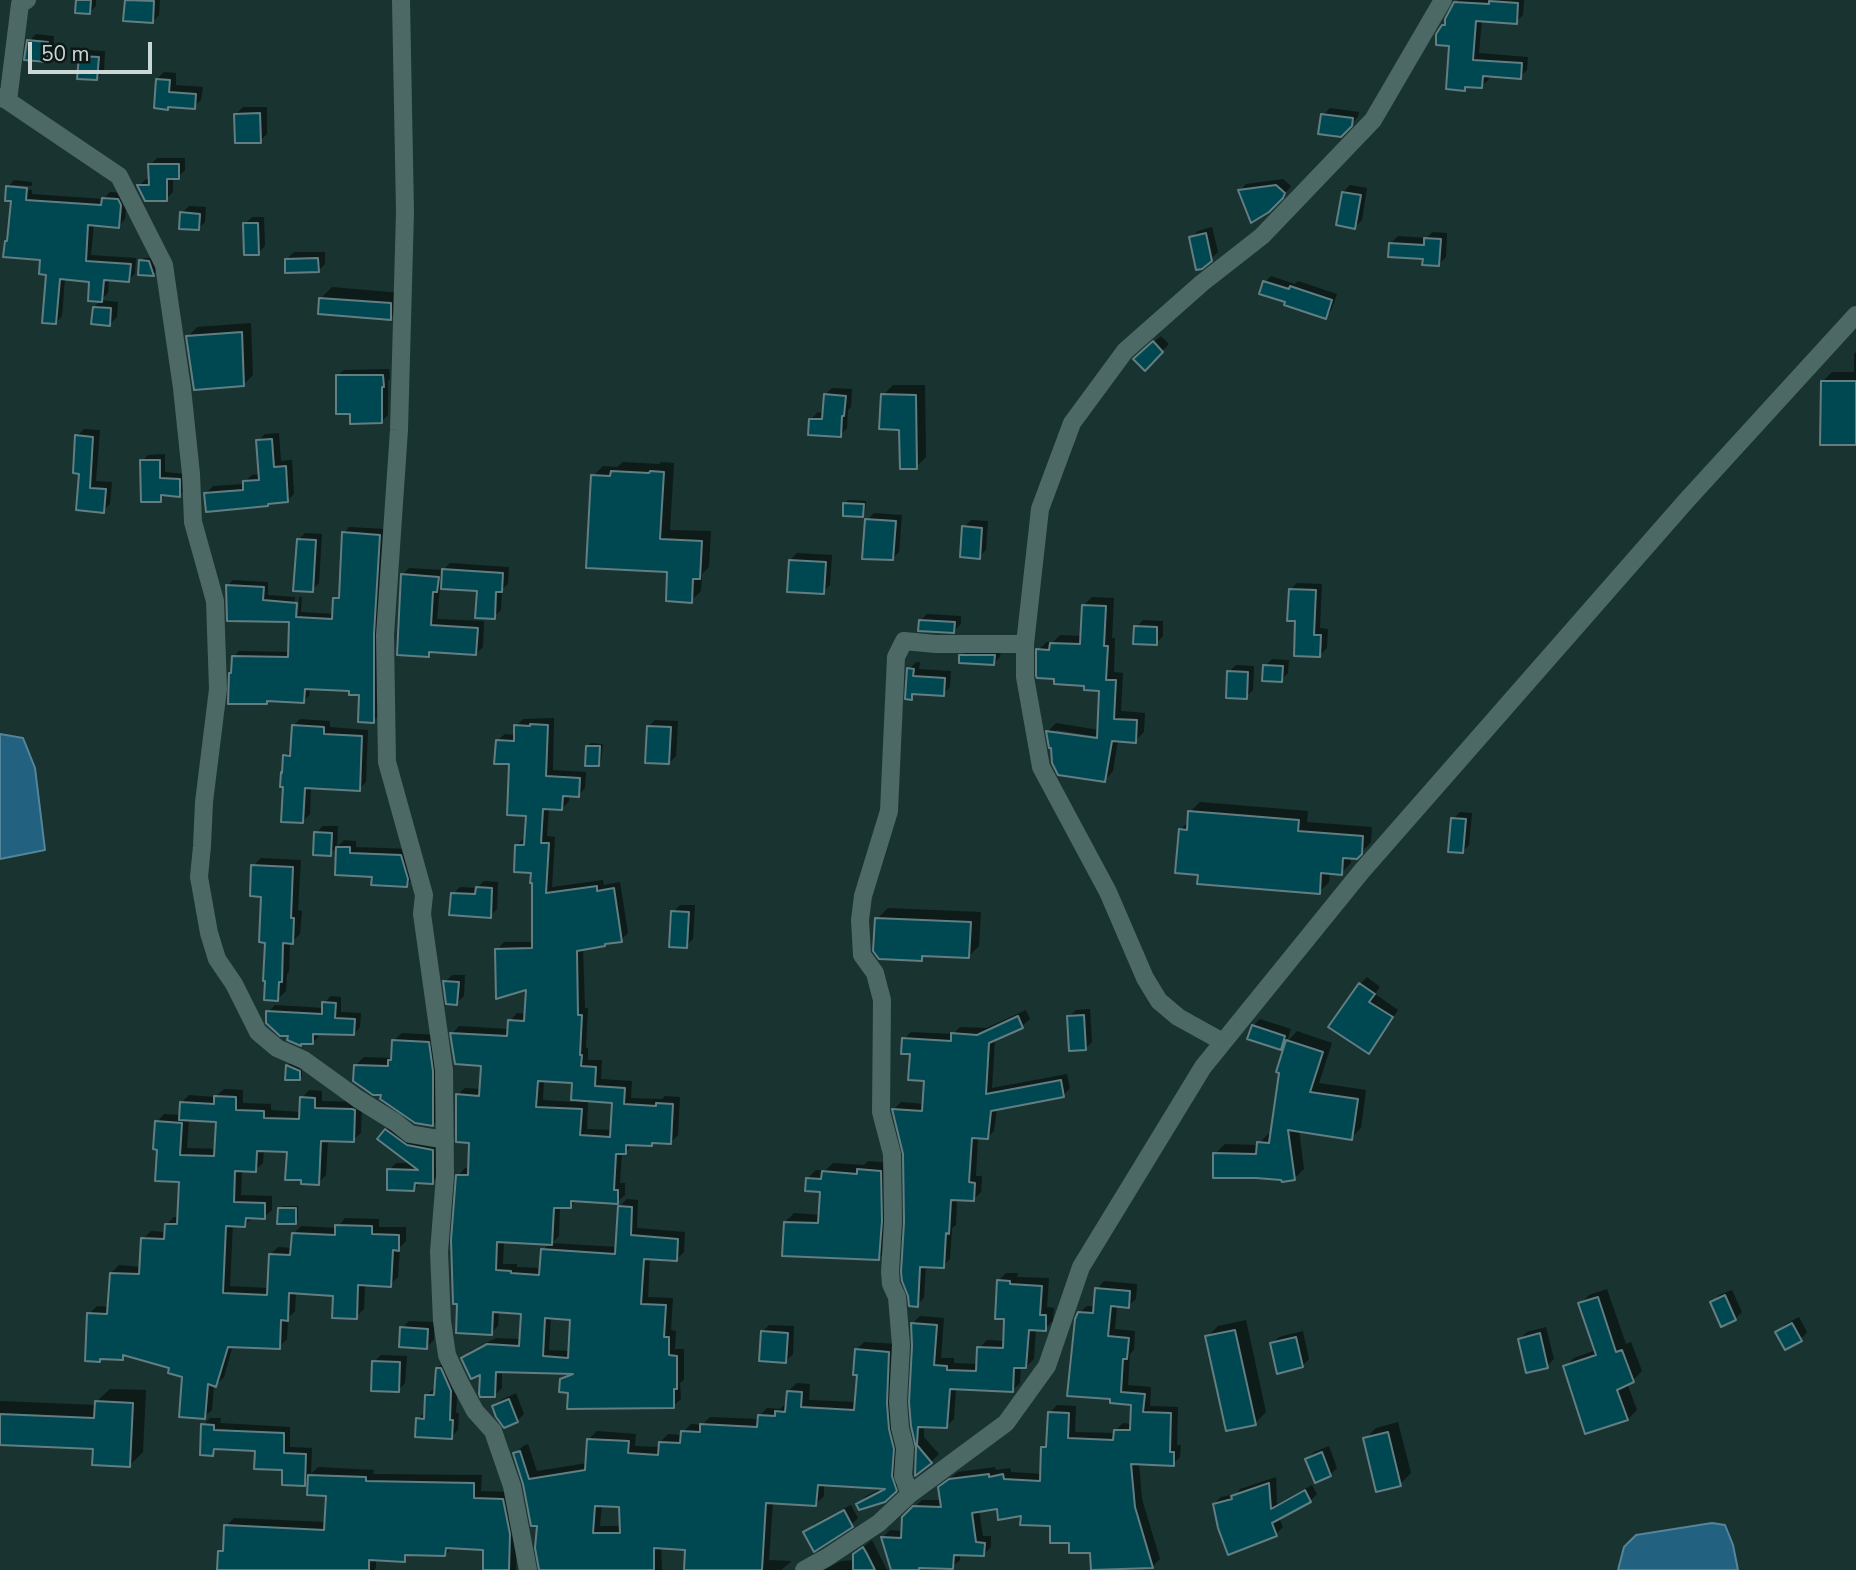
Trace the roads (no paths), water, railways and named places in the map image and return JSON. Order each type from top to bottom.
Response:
[{"type":"street","points":[[27,0],[20,4],[4,99],[119,176],[164,265],[182,388],[193,522],[215,601],[218,689],[204,802],[199,877],[209,933],[217,959],[234,984],[258,1032],[277,1048],[304,1060],[410,1134],[444,1140]]},
{"type":"street","points":[[401,0],[405,212],[399,430],[385,635],[387,762],[424,895],[422,914],[444,1070],[444,1175],[439,1252],[442,1321],[447,1355],[475,1411],[493,1432],[512,1486],[528,1570]]},
{"type":"street","points":[[1223,1042],[1178,1017],[1159,1000],[1145,978],[1108,892],[1041,767],[1025,677],[1025,643],[1040,509],[1072,423],[1125,351],[1202,283],[1262,236],[1373,120],[1443,0]]},
{"type":"street","points":[[804,1570],[879,1522],[910,1494],[1006,1423],[1047,1366],[1080,1267],[1203,1067],[1361,872],[1686,501],[1856,315]]},
{"type":"street","points":[[910,1494],[903,1476],[905,1448],[898,1402],[901,1345],[897,1297],[891,1284],[890,1272],[892,1154],[881,1112],[882,1000],[875,973],[862,955],[860,920],[863,896],[889,811],[896,657],[904,642],[1025,643]]},
{"type":"water","points":[[0,734],[23,738],[35,768],[45,850],[0,859]]},
{"type":"water","points":[[1712,1523],[1725,1525],[1733,1545],[1738,1570],[1618,1570],[1624,1547],[1636,1535]]}]
